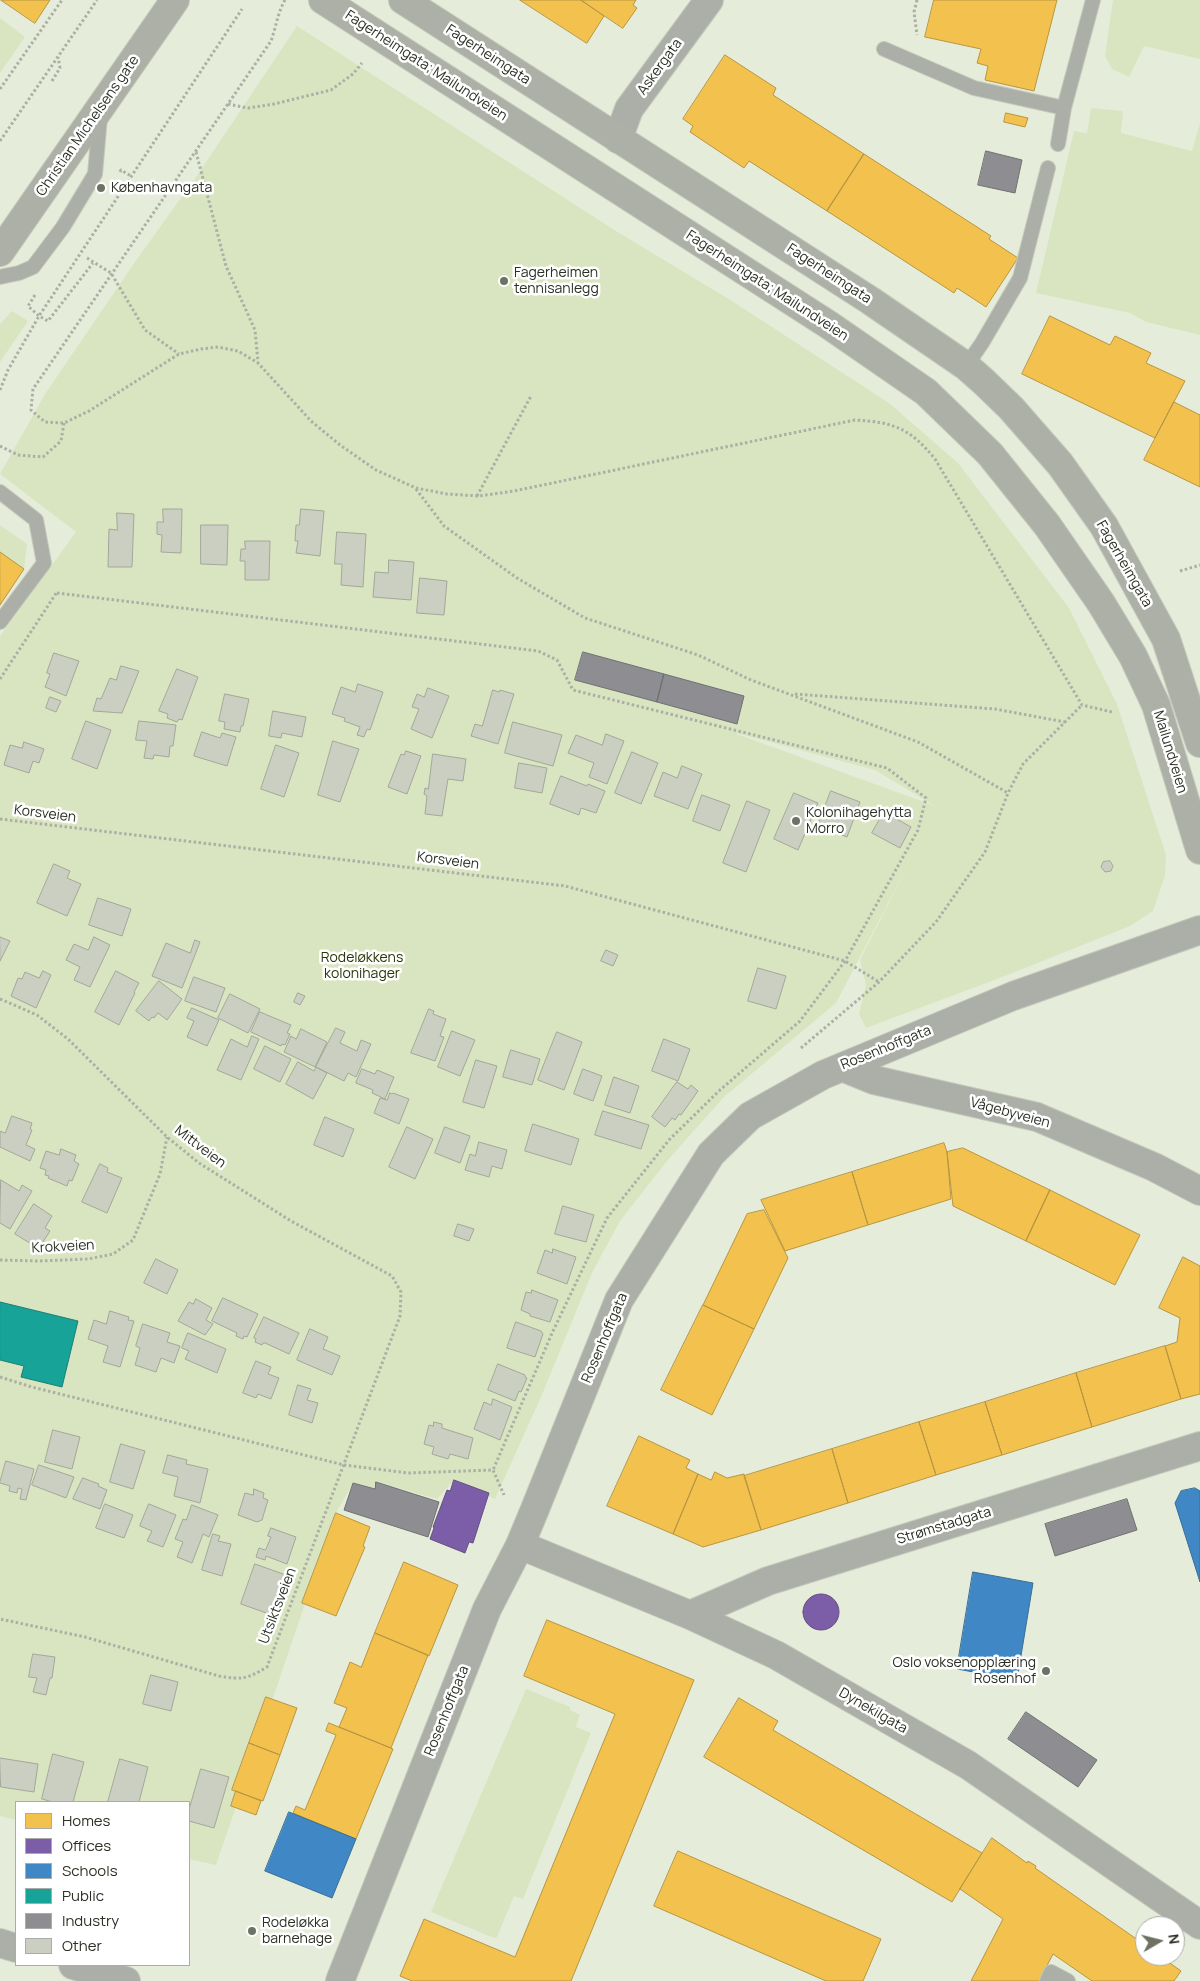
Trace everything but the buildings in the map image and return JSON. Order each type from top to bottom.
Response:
[{"type":"main road","name":"Christian Michelsens gate","points":[[0,252],[175,0]]},
{"type":"main road","name":"Fagerheimgata; Mailundveien","points":[[323,0],[730,261],[926,392],[990,454],[1042,517],[1101,604],[1133,656]]},
{"type":"main road","name":"Fagerheimgata","points":[[403,0],[871,301],[966,366],[1011,408],[1060,464],[1104,526],[1166,639],[1200,743]]},
{"type":"main road","name":"Mailundveien","points":[[1133,656],[1156,705],[1200,850]]},
{"type":"street","name":"Askergata","points":[[618,139],[629,108],[709,0]]},
{"type":"street","name":"Rosenhoffgata","points":[[340,1981],[487,1609],[520,1545],[619,1300],[711,1154],[750,1116],[823,1074],[1013,996],[1200,930]]},
{"type":"street","name":"Vågebyveien","points":[[842,1066],[874,1080],[1037,1117],[1154,1167],[1200,1191]]},
{"type":"street","name":"Strømstadgata","points":[[690,1615],[768,1581],[1200,1446]]},
{"type":"street","name":"Dynekilgata","points":[[520,1545],[690,1615],[776,1655],[968,1765],[1200,1925]]},
{"type":"street","points":[[0,1943],[15,1948]]},
{"type":"street","points":[[87,1972],[126,1981]]},
{"type":"lane","points":[[1058,144],[1064,108],[1093,0]]},
{"type":"lane","points":[[884,49],[974,88],[1064,108]]},
{"type":"lane","points":[[0,277],[19,273],[33,267],[63,227],[95,174],[101,107]]},
{"type":"lane","points":[[966,366],[982,343],[1020,278],[1048,168]]},
{"type":"lane","points":[[0,492],[36,520],[44,563],[0,622]]},
{"type":"lane","points":[[1047,1981],[1051,1972],[1068,1981]]},
{"type":"path","points":[[0,89],[62,0]]},
{"type":"path","points":[[0,141],[97,0]]},
{"type":"path","points":[[285,0],[280,8],[277,25],[271,41],[33,389],[31,410],[45,422],[64,424],[89,411],[179,354],[218,347],[238,351],[258,363],[311,420],[340,445],[376,470],[416,488],[447,494],[476,496],[514,491],[855,420],[880,421],[902,428],[924,445],[1082,705],[1112,712]]},
{"type":"path","points":[[917,0],[914,12],[922,66]]},
{"type":"path","points":[[0,390],[8,370],[39,316],[242,9]]},
{"type":"path","points":[[52,81],[60,68],[58,57]]},
{"type":"path","points":[[228,104],[248,108],[274,104],[331,90],[353,74],[366,59]]},
{"type":"path","points":[[196,152],[226,266],[255,330],[258,363]]},
{"type":"path","points":[[87,258],[111,273],[145,330],[179,354]]},
{"type":"path","points":[[37,291],[28,306],[48,321],[93,263]]},
{"type":"path","points":[[476,496],[531,396]]},
{"type":"path","points":[[0,446],[18,454],[43,457],[61,441],[64,424]]},
{"type":"path","points":[[416,488],[444,526],[516,578],[586,618],[698,655],[751,680],[918,742],[1008,793]]},
{"type":"path","points":[[1180,571],[1200,565]]},
{"type":"path","points":[[0,679],[57,593],[538,651],[557,660],[573,690],[887,768],[926,798],[918,830],[845,961],[800,1021],[720,1090],[669,1140],[607,1218],[553,1331],[493,1470],[504,1495]]},
{"type":"path","points":[[792,694],[995,709],[1066,722]]},
{"type":"path","points":[[797,1051],[879,982],[936,922],[985,852],[1008,793],[1023,764],[1082,705]]},
{"type":"path","name":"Korsveien","points":[[0,819],[565,886],[845,961],[879,982]]},
{"type":"path","name":"Mittveien","points":[[0,999],[37,1016],[68,1039],[167,1137],[199,1163],[274,1210],[392,1276],[401,1292]]},
{"type":"path","name":"Krokveien","points":[[0,1260],[88,1259],[113,1254],[133,1240],[160,1174],[167,1137]]},
{"type":"path","name":"Utsiktsveien","points":[[0,1619],[85,1637],[219,1676],[240,1679],[255,1674],[267,1667],[400,1316],[401,1292]]},
{"type":"path","points":[[0,1377],[32,1387],[344,1465],[408,1473],[493,1470]]},
{"type":"green space","points":[[1113,0],[1200,0],[1200,59],[1144,46],[1129,77],[1112,69],[1105,56]]},
{"type":"green space","points":[[0,18],[25,37],[0,73]]},
{"type":"green space","name":"Rodeløkkens kolonihager","points":[[297,26],[616,231],[732,301],[889,403],[958,463],[1069,608],[1117,704],[1166,855],[1165,875],[1153,911],[1130,926],[1005,976],[866,1028],[859,1014],[866,985],[860,960],[911,859],[836,1003],[724,1097],[667,1161],[620,1221],[592,1273],[541,1397],[495,1499],[454,1480],[437,1499],[377,1482],[375,1489],[353,1483],[336,1513],[216,1865],[190,1859],[190,1801],[15,1801],[15,1820],[0,1816],[0,636],[76,532],[0,474],[45,394],[137,259],[196,177]],"holes":[[[736,733],[875,770],[935,806],[737,734]]]},
{"type":"green space","points":[[1091,108],[1123,111],[1121,133],[1192,151],[1200,123],[1200,335],[1146,322],[1130,313],[1036,293],[1074,131],[1087,133]]},
{"type":"green space","points":[[12,311],[28,321],[0,362],[0,324]]},
{"type":"green space","points":[[0,525],[27,544],[24,569],[0,552]]},
{"type":"green space","points":[[526,1689],[570,1707],[570,1710],[580,1715],[576,1727],[591,1733],[523,1899],[514,1896],[497,1937],[494,1938],[431,1912]]},
{"type":"place","name":"Københavngata","points":[[101,188]]},
{"type":"place","name":"Fagerheimen tennisanlegg","points":[[504,281]]},
{"type":"place","name":"Kolonihagehytta Morro","points":[[796,821]]},
{"type":"place","name":"Oslo voksenopplæring Rosenhof","points":[[1046,1671]]},
{"type":"place","name":"Rodeløkka barnehage","points":[[252,1931]]}]
